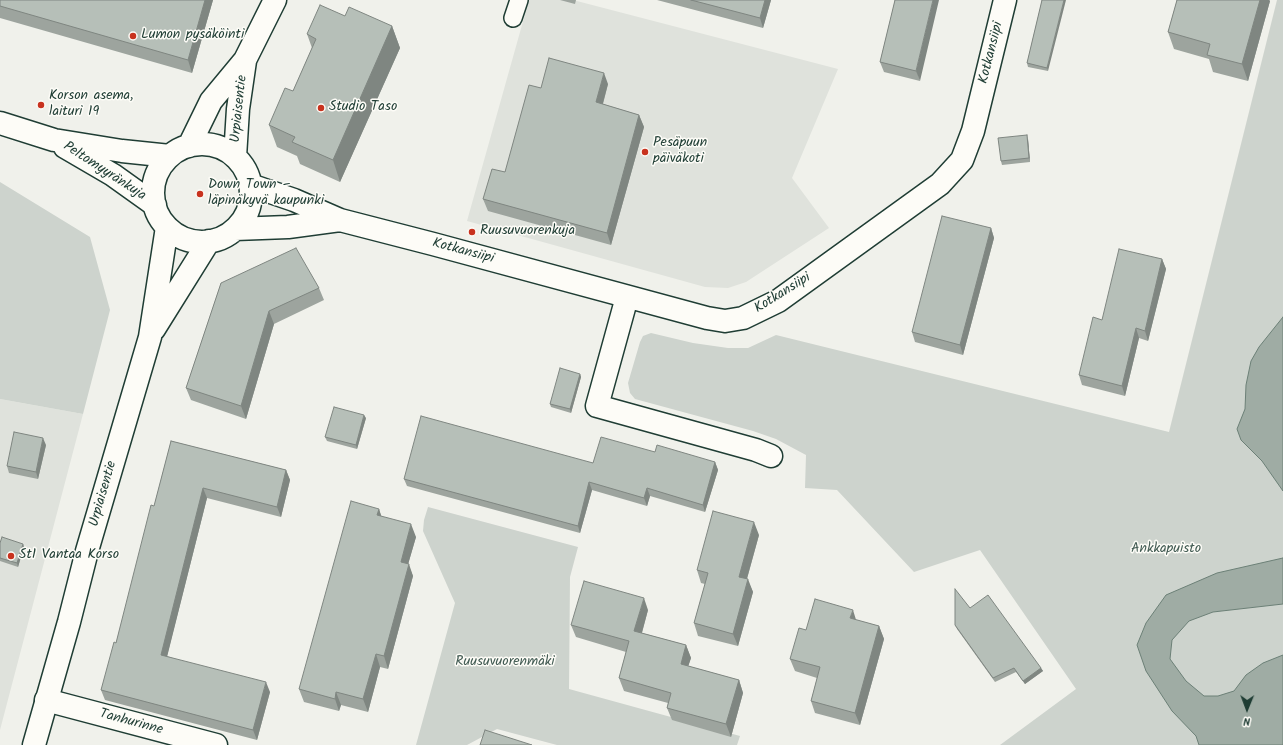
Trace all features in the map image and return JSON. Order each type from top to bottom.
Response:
[{"type":"main road","name":"Urpiaisentie","points":[[189,146],[211,101],[245,60],[275,0]]},
{"type":"main road","name":"Kotkansiipi","points":[[250,185],[294,200],[340,220],[707,318],[725,321],[743,318],[778,300],[940,184],[962,160],[973,131],[1005,0]]},
{"type":"main road","name":"Urpiaisentie","points":[[236,158],[238,109],[245,60]]},
{"type":"main road","name":"Peltomyyränkuja","points":[[0,123],[54,140],[122,151],[170,156]]},
{"type":"main road","name":"Peltomyyränkuja","points":[[54,140],[113,175],[155,205]]},
{"type":"main road","name":"Urpiaisentie","points":[[203,144],[217,146],[227,151],[243,166],[250,185],[251,194],[248,209],[245,217],[235,229],[226,236],[209,241],[197,242],[184,239],[167,227],[160,218],[153,195],[156,178],[159,171],[170,156],[189,146],[203,144]]},
{"type":"main road","name":"Kotkansiipi","points":[[235,229],[288,227],[340,220]]},
{"type":"main road","name":"Urpiaisentie","points":[[34,745],[69,622],[87,551],[150,337],[167,227]]},
{"type":"main road","name":"Urpiaisentie","points":[[150,337],[209,241]]},
{"type":"main road","points":[[627,297],[597,406],[756,450],[771,456]]},
{"type":"main road","name":"Tanhurinne","points":[[46,700],[216,745]]},
{"type":"street","points":[[513,18],[519,0]]},
{"type":"shaded area","name":"Pesäpuun päiväkoti","points":[[529,0],[573,0],[838,69],[792,178],[829,228],[746,282],[728,288],[705,287],[467,221]]},
{"type":"shaded area","points":[[1283,317],[1283,491],[1262,461],[1241,440],[1237,429],[1245,409],[1246,385],[1251,361],[1259,347]]},
{"type":"shaded area","points":[[0,399],[83,414],[0,730]]},
{"type":"shaded area","points":[[1283,558],[1283,604],[1213,612],[1189,621],[1172,640],[1170,659],[1186,681],[1204,696],[1218,696],[1234,691],[1246,675],[1263,663],[1283,655],[1283,745],[1199,745],[1196,736],[1172,711],[1146,671],[1137,645],[1146,623],[1166,595],[1217,573]]},
{"type":"green space","name":"Ankkapuisto","points":[[1277,0],[1283,0],[1283,745],[1000,745],[1076,689],[980,550],[914,572],[837,490],[805,488],[806,455],[776,439],[753,431],[635,399],[630,393],[628,383],[640,342],[643,336],[651,333],[693,343],[728,348],[748,348],[776,335],[1169,432]]},
{"type":"green space","points":[[0,182],[90,237],[110,310],[83,414],[0,399]]},
{"type":"green space","name":"Ruusuvuorenmäki","points":[[428,507],[578,547],[570,577],[569,689],[740,736],[737,745],[557,745],[497,729],[467,745],[416,745],[455,603],[423,531],[424,520]]},
{"type":"building","name":"Lumon pysäköinti","points":[[0,0],[205,0],[188,60],[0,6]]},
{"type":"building","points":[[691,0],[765,0],[760,18]]},
{"type":"building","points":[[895,0],[933,0],[916,71],[880,62]]},
{"type":"building","points":[[1042,0],[1064,0],[1047,68],[1027,63]]},
{"type":"building","points":[[1177,0],[1260,0],[1242,64],[1207,55],[1210,44],[1168,32]]},
{"type":"building","points":[[320,5],[345,16],[349,7],[392,26],[333,160],[292,142],[295,137],[269,125],[285,88],[293,91],[316,39],[307,34]]},
{"type":"building","points":[[549,58],[604,73],[596,102],[639,115],[607,233],[483,199],[492,169],[505,172],[529,85],[541,88]]},
{"type":"building","points":[[1027,135],[1029,158],[1001,161],[998,138]]},
{"type":"building","points":[[942,216],[991,228],[960,345],[912,332]]},
{"type":"building","points":[[296,248],[319,288],[269,311],[241,406],[186,388],[221,283]]},
{"type":"building","points":[[1119,249],[1162,259],[1145,331],[1136,328],[1122,386],[1079,375],[1093,317],[1102,320]]},
{"type":"building","points":[[560,368],[580,374],[570,409],[550,404]]},
{"type":"building","points":[[334,407],[364,415],[356,445],[325,437]]},
{"type":"building","points":[[421,416],[593,463],[601,437],[655,452],[657,445],[715,462],[703,505],[647,488],[644,498],[589,482],[578,526],[404,479]]},
{"type":"building","points":[[14,432],[43,438],[36,472],[7,466]]},
{"type":"building","points":[[171,441],[286,470],[277,507],[203,488],[161,655],[266,682],[253,730],[101,690],[114,642],[116,643],[151,505],[154,506]]},
{"type":"building","points":[[351,501],[379,509],[377,515],[411,524],[401,562],[409,564],[384,656],[376,654],[363,699],[336,692],[335,699],[299,689]]},
{"type":"building","points":[[713,511],[754,522],[739,577],[748,579],[733,634],[694,623],[708,573],[697,570]]},
{"type":"building","name":"St1 Vantaa Korso","points":[[2,537],[23,544],[17,563],[0,558],[0,543]]},
{"type":"building","points":[[584,581],[644,598],[634,631],[686,645],[681,664],[739,680],[726,724],[667,708],[671,693],[619,678],[629,641],[571,625]]},
{"type":"building","points":[[955,589],[970,608],[988,595],[1041,668],[1023,681],[1014,668],[993,678],[955,625]]},
{"type":"building","points":[[815,599],[853,610],[850,618],[879,626],[855,713],[811,701],[820,667],[790,659],[799,628],[806,630]]},
{"type":"building","points":[[485,730],[532,745],[480,745]]},
{"type":"place","name":"Lumon pysäköinti","points":[[133,36]]},
{"type":"place","name":"Korson asema, laituri 19","points":[[41,105]]},
{"type":"place","name":"Studio Taso","points":[[321,108]]},
{"type":"place","name":"Pesäpuun päiväkoti","points":[[645,152]]},
{"type":"place","name":"Down Town – läpinäkyvä kaupunki","points":[[200,194]]},
{"type":"place","name":"Ruusuvuorenkuja","points":[[472,232]]},
{"type":"place","name":"St1 Vantaa Korso","points":[[11,556]]}]
